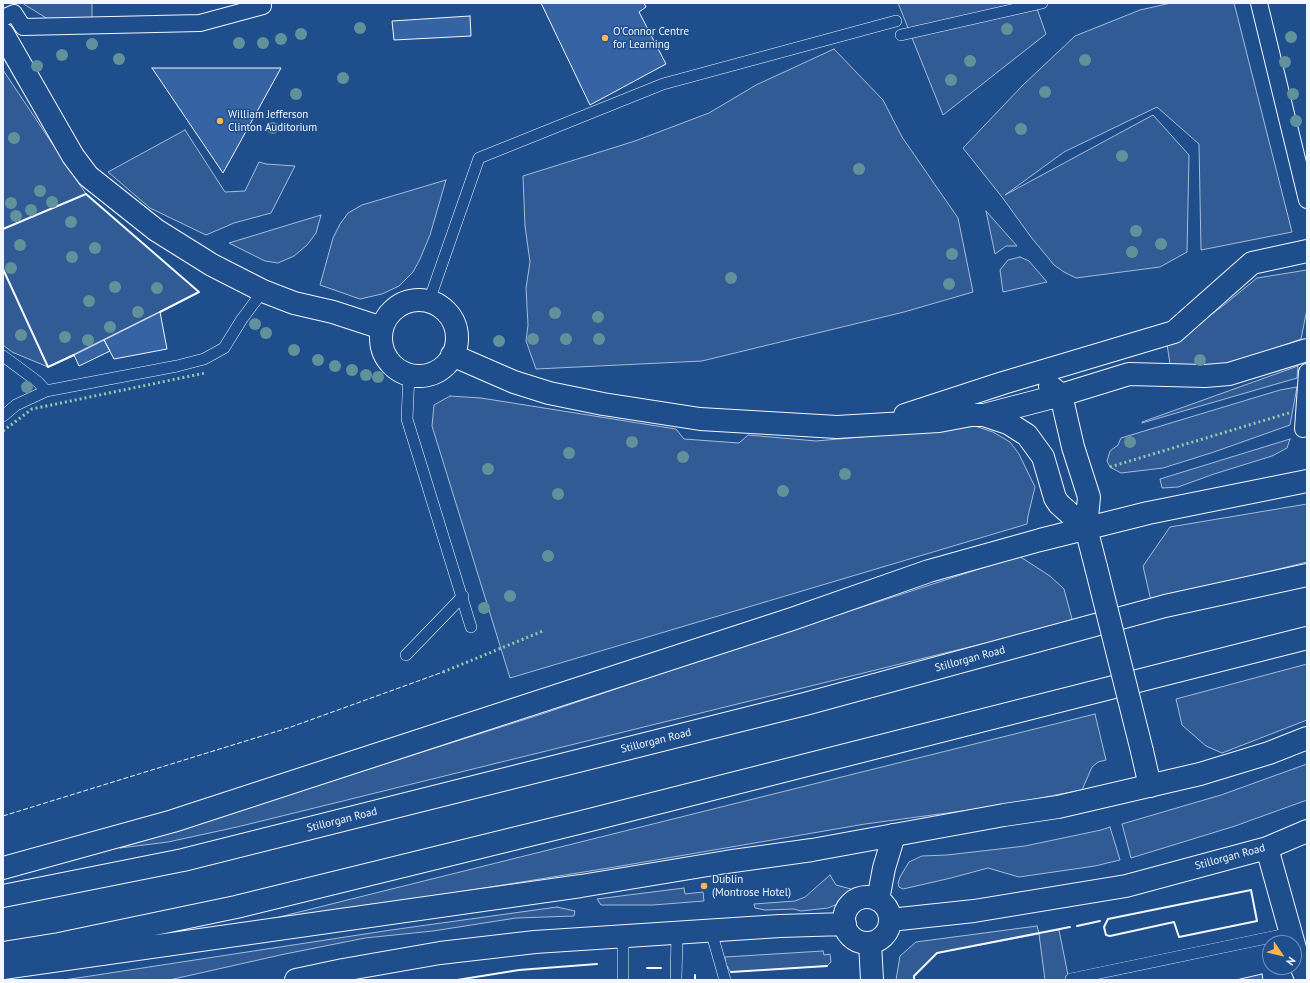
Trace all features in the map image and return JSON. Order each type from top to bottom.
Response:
[{"type":"main road","points":[[3,34],[73,156],[88,176],[156,230],[212,265],[263,291],[294,302],[333,312],[382,328]]},
{"type":"main road","points":[[875,425],[1174,332],[1252,263],[1307,251]]},
{"type":"main road","points":[[414,300],[429,301],[446,311],[456,332],[456,344],[448,362],[442,368],[426,375],[410,374],[398,370],[383,352],[381,340],[382,328],[386,317],[403,303],[414,300]]},
{"type":"main road","points":[[452,355],[514,382],[549,393],[603,404],[700,419],[837,427],[939,421],[971,415],[984,415],[1061,395],[1129,374],[1205,376],[1229,374],[1307,350]]},
{"type":"main road","points":[[1035,374],[1061,395],[1088,497],[1086,528],[1150,786]]},
{"type":"main road","points":[[984,415],[1008,423],[1027,435],[1043,457],[1059,504],[1086,528]]},
{"type":"main road","points":[[3,868],[173,821],[792,619],[929,571],[1086,528],[1148,513],[1307,481]]},
{"type":"main road","name":"Stillorgan Road","points":[[3,896],[183,860],[805,704],[1165,606],[1307,575]]},
{"type":"main road","points":[[3,953],[58,944],[244,905],[594,819],[1307,638]]},
{"type":"main road","points":[[3,968],[581,886],[726,862],[812,850],[1004,815],[1058,807],[1200,774],[1269,753],[1307,738]]},
{"type":"main road","name":"Stillorgan Road","points":[[890,920],[974,911],[1126,886],[1267,848],[1307,831]]},
{"type":"main road","points":[[878,900],[884,868],[894,835]]},
{"type":"main road","points":[[1267,848],[1298,958],[1307,980]]},
{"type":"main road","points":[[864,898],[878,900],[885,906],[888,913],[890,920],[889,926],[887,932],[877,941],[864,943],[851,936],[847,931],[845,924],[847,910],[851,904],[857,900],[864,898]]},
{"type":"main road","points":[[296,980],[343,975],[440,953],[519,944],[780,926],[845,924]]},
{"type":"main road","points":[[870,943],[872,980]]},
{"type":"street","points":[[1259,3],[1307,200]]},
{"type":"street","points":[[3,18],[14,13],[23,27],[200,23],[263,6]]},
{"type":"street","points":[[1303,429],[1307,372]]},
{"type":"lane","points":[[901,35],[1042,3]]},
{"type":"lane","points":[[429,301],[479,158],[663,84],[896,21]]},
{"type":"lane","points":[[3,416],[16,405],[46,391],[177,366],[204,359],[224,348],[242,319],[263,291]]},
{"type":"lane","points":[[3,356],[38,382],[46,391]]},
{"type":"lane","points":[[410,374],[407,419],[471,627]]},
{"type":"lane","points":[[406,655],[462,596]]},
{"type":"lane","points":[[711,931],[725,980]]},
{"type":"lane","points":[[1071,979],[1291,933]]},
{"type":"lane","points":[[676,934],[676,980]]},
{"type":"lane","points":[[623,937],[623,980]]},
{"type":"shaded area","points":[[22,3],[92,3],[92,18],[51,21]]},
{"type":"shaded area","points":[[898,3],[1035,3],[1046,34],[943,115]]},
{"type":"shaded area","points":[[1171,3],[1234,3],[1292,232],[1201,250],[1199,144],[1157,107],[1064,152],[1005,195],[1153,115],[1189,155],[1187,252],[1160,267],[1076,278],[1054,265],[963,148],[1023,85],[1075,36],[1140,10]]},
{"type":"shaded area","points":[[834,49],[883,100],[902,137],[958,218],[973,292],[904,312],[702,361],[536,369],[526,341],[528,325],[526,288],[530,262],[525,226],[523,176],[635,141],[709,113],[756,85]]},
{"type":"shaded area","points":[[3,70],[86,194],[199,292],[48,367],[12,352],[3,345]]},
{"type":"shaded area","points":[[185,130],[225,192],[245,191],[259,162],[266,164],[295,166],[271,213],[234,223],[206,235],[150,208],[108,172]]},
{"type":"shaded area","points":[[446,180],[430,235],[420,259],[413,272],[399,286],[382,294],[360,299],[320,285],[333,238],[340,224],[348,213],[362,205]]},
{"type":"shaded area","points":[[986,211],[1017,246],[1006,246],[995,254]]},
{"type":"shaded area","points":[[321,215],[316,233],[307,245],[294,256],[278,263],[265,261],[229,243]]},
{"type":"shaded area","points":[[1020,257],[1029,261],[1047,282],[1003,292],[1000,270],[1008,260]]},
{"type":"shaded area","points":[[1307,270],[1307,309],[1301,339],[1234,363],[1208,366],[1170,364],[1167,344],[1185,334],[1257,278]]},
{"type":"shaded area","points":[[1298,366],[1297,378],[1142,423],[1142,422]]},
{"type":"shaded area","points":[[1297,387],[1290,425],[1214,452],[1163,468],[1121,473],[1110,467],[1107,461],[1110,451],[1118,445],[1121,438],[1280,390]]},
{"type":"shaded area","points":[[450,396],[481,398],[676,429],[684,439],[739,443],[748,435],[816,441],[975,426],[993,432],[1010,442],[1019,454],[1035,487],[1027,524],[510,678],[432,426],[434,405]]},
{"type":"shaded area","points":[[1290,439],[1287,448],[1272,456],[1178,487],[1162,488],[1160,479]]},
{"type":"shaded area","points":[[1307,504],[1307,562],[1151,601],[1143,566],[1170,527]]},
{"type":"shaded area","points":[[1019,556],[1050,576],[1064,589],[1073,623],[957,650],[237,827],[168,842],[120,848],[542,714],[733,649]]},
{"type":"shaded area","points":[[1307,664],[1307,720],[1222,753],[1206,746],[1182,725],[1176,699]]},
{"type":"shaded area","points":[[1095,714],[1106,760],[1098,762],[1092,767],[1082,790],[992,807],[865,824],[615,867],[255,923]]},
{"type":"shaded area","points":[[1307,764],[1307,800],[1235,826],[1131,858],[1122,824],[1221,795]]},
{"type":"shaded area","points":[[1110,827],[1120,860],[1095,866],[1019,877],[988,868],[903,889],[899,887],[898,883],[900,877],[909,862],[922,856],[947,855],[1025,846]]},
{"type":"shaded area","points":[[830,875],[836,885],[851,889],[853,895],[828,908],[801,911],[794,909],[765,910],[755,908],[754,904],[795,901],[805,897]]},
{"type":"shaded area","points":[[684,888],[685,894],[703,892],[704,901],[653,905],[601,905],[597,899]]},
{"type":"shaded area","points":[[557,907],[575,911],[574,916],[516,918],[433,931],[365,938],[169,980],[64,980],[391,930]]},
{"type":"shaded area","points":[[1037,926],[1039,933],[1059,930],[1069,980],[1045,980],[1039,934],[937,953],[914,976],[914,980],[896,980],[900,956],[916,942]]},
{"type":"shaded area","points":[[823,951],[824,955],[830,954],[831,962],[827,966],[731,972],[725,963],[725,957]]},
{"type":"building","name":"O'Connor Centre for Learning","points":[[541,3],[644,3],[646,7],[639,12],[666,64],[590,105]]},
{"type":"building","points":[[470,16],[471,36],[394,40],[392,21]]},
{"type":"building","name":"William Jefferson Clinton Auditorium","points":[[152,68],[281,68],[223,173]]},
{"type":"building","points":[[160,312],[167,349],[114,359],[104,340]]},
{"type":"building","points":[[104,340],[110,351],[79,366],[74,355]]},
{"type":"building","points":[[1262,974],[1263,980],[1236,980]]},
{"type":"hedge","points":[[3,431],[32,409],[205,373]]},
{"type":"hedge","points":[[1110,467],[1292,412]]},
{"type":"hedge","points":[[443,672],[543,631]]},
{"type":"fence","points":[[3,816],[291,727],[443,672]]},
{"type":"wall","points":[[3,229],[86,194],[199,292],[160,312]]},
{"type":"wall","points":[[3,269],[48,367],[74,355]]},
{"type":"wall","points":[[1251,890],[1257,921],[1179,937],[1174,922],[1110,936],[1106,935],[1104,927],[1108,919],[1251,890]]},
{"type":"wall","points":[[1077,926],[1100,921]]},
{"type":"wall","points":[[914,980],[914,976],[937,953],[1070,927]]},
{"type":"wall","points":[[457,980],[519,970],[597,964]]},
{"type":"wall","points":[[731,972],[827,966]]},
{"type":"wall","points":[[647,968],[661,968]]},
{"type":"wall","points":[[695,975],[695,980]]},
{"type":"place","name":"O'Connor Centre for Learning","points":[[605,38]]},
{"type":"place","name":"William Jefferson Clinton Auditorium","points":[[220,121]]},
{"type":"place","name":"Dublin (Montrose Hotel)","points":[[704,886]]}]
